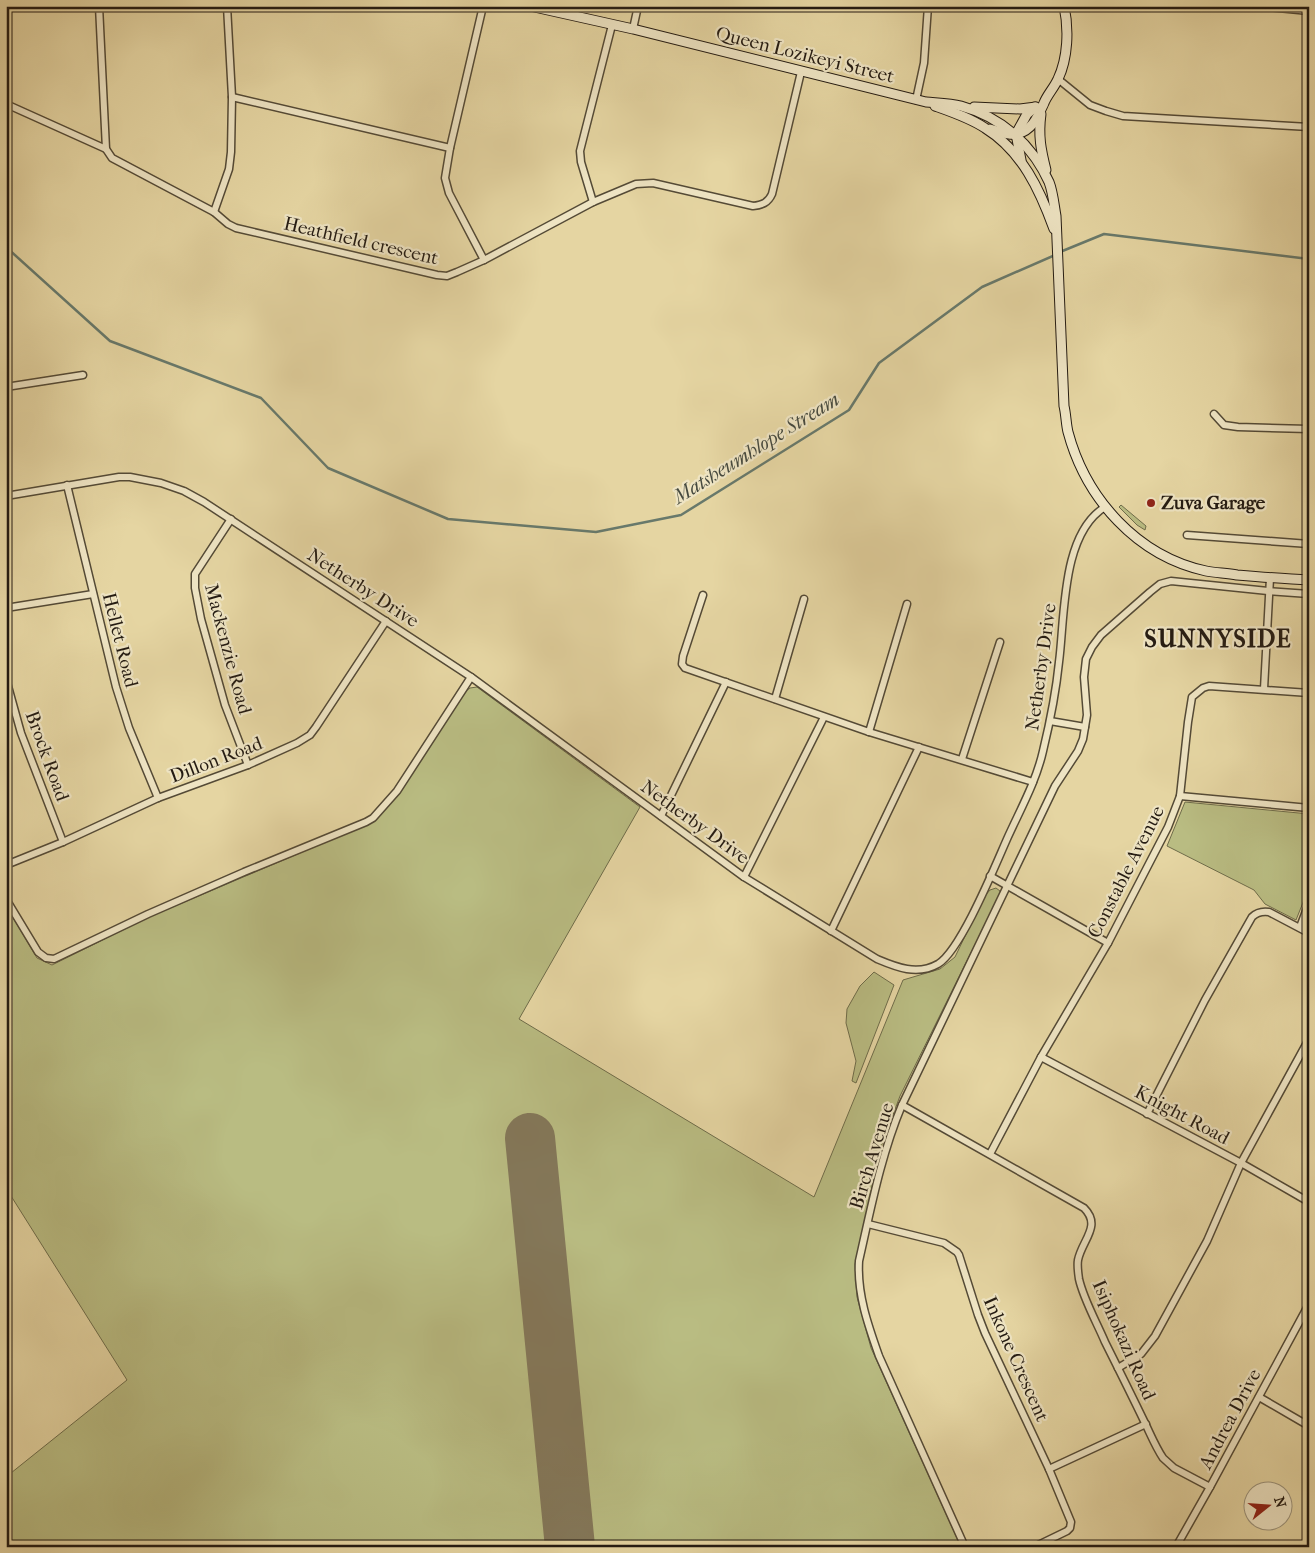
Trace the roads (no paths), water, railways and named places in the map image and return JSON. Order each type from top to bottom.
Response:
[{"type":"main road","name":"Queen Lozikeyi Street","points":[[530,6],[633,29],[916,100],[959,105],[982,113],[1016,134],[1040,166],[1049,182],[1056,216],[1058,238],[1063,389],[1068,432],[1087,479],[1104,507],[1144,544],[1174,560],[1207,571],[1309,580]]},
{"type":"main road","points":[[985,128],[1016,134],[1029,127],[1058,79],[1065,51],[1067,30],[1064,6]]},
{"type":"main road","name":"Queen Lozikeyi Street","points":[[926,102],[985,128],[1011,149],[1022,162],[1043,198],[1058,238]]},
{"type":"main road","points":[[959,105],[996,109],[1040,107]]},
{"type":"main road","points":[[1040,107],[1040,146],[1049,182]]},
{"type":"main road","points":[[1016,134],[1022,162]]},
{"type":"street","points":[[99,6],[106,149]]},
{"type":"street","points":[[214,212],[229,169],[231,152],[232,97],[227,6]]},
{"type":"street","points":[[483,6],[450,148],[445,178],[449,193],[484,260]]},
{"type":"street","points":[[633,29],[638,6]]},
{"type":"street","points":[[916,100],[924,63],[928,6]]},
{"type":"street","points":[[1256,6],[1309,11]]},
{"type":"street","points":[[593,202],[581,162],[580,151],[612,25]]},
{"type":"street","name":"Heathfield crescent","points":[[6,104],[106,149],[112,158],[214,212],[236,228],[447,276],[484,260],[593,202],[644,182],[753,206],[764,204],[772,194],[801,72]]},
{"type":"street","points":[[1058,79],[1090,105],[1123,116],[1309,127]]},
{"type":"street","points":[[232,97],[450,148]]},
{"type":"street","points":[[6,387],[83,375]]},
{"type":"street","points":[[1214,414],[1224,425],[1309,429]]},
{"type":"street","name":"Netherby Drive","points":[[6,496],[119,477],[142,478],[184,492],[231,519],[471,677],[744,877],[876,958],[905,970],[930,968],[943,960],[953,947],[964,930],[1033,782],[1043,752],[1050,721],[1059,664],[1070,559],[1088,523],[1095,513],[1104,507]]},
{"type":"street","name":"Hellet Road","points":[[67,485],[119,695],[129,728],[158,798]]},
{"type":"street","name":"Mackenzie Road","points":[[231,519],[195,574],[195,588],[201,619],[225,705],[248,765]]},
{"type":"street","points":[[1187,535],[1309,544]]},
{"type":"street","points":[[1264,689],[1270,578]]},
{"type":"street","name":"Birch Avenue","points":[[965,1547],[879,1356],[869,1329],[861,1296],[858,1273],[859,1261],[891,1131],[1055,786],[1078,751],[1083,739],[1087,715],[1084,677],[1086,660],[1092,647],[1101,636],[1150,592],[1160,584],[1171,581],[1309,594]]},
{"type":"street","points":[[6,608],[93,594]]},
{"type":"street","points":[[703,595],[683,656],[683,666],[869,732],[1033,782]]},
{"type":"street","points":[[775,699],[804,599]]},
{"type":"street","points":[[869,732],[907,604]]},
{"type":"street","name":"Dillon Road","points":[[6,865],[63,842],[158,798],[248,765],[297,743],[310,735],[386,621]]},
{"type":"street","points":[[962,759],[1000,642]]},
{"type":"street","points":[[6,899],[38,952],[46,958],[54,959],[148,914],[366,822],[374,818],[397,791],[471,677]]},
{"type":"street","name":"Brock Road","points":[[6,678],[20,733],[63,842]]},
{"type":"street","points":[[661,816],[726,682]]},
{"type":"street","name":"Constable Avenue","points":[[990,1154],[1041,1057],[1108,943],[1168,827],[1180,796],[1192,698],[1203,688],[1209,686],[1309,693]]},
{"type":"street","points":[[744,877],[824,716]]},
{"type":"street","points":[[1050,721],[1086,727]]},
{"type":"street","points":[[831,931],[919,747]]},
{"type":"street","points":[[1180,796],[1309,808]]},
{"type":"street","points":[[990,876],[1108,943]]},
{"type":"street","points":[[1300,927],[1309,903]]},
{"type":"street","points":[[1147,1114],[1200,1009],[1256,913],[1262,911],[1270,912],[1309,932]]},
{"type":"street","points":[[1118,1368],[1141,1354],[1155,1336],[1207,1241],[1241,1163],[1309,1039]]},
{"type":"street","name":"Knight Road","points":[[1041,1057],[1241,1163],[1309,1202]]},
{"type":"street","name":"Isiphokazi Road","points":[[902,1105],[1089,1212],[1092,1226],[1078,1260],[1078,1270],[1080,1282],[1092,1313],[1160,1453],[1167,1463],[1174,1468],[1210,1487]]},
{"type":"street","name":"Inkone Crescent","points":[[868,1224],[944,1243],[957,1252],[963,1264],[972,1298],[985,1333],[1049,1469],[1071,1524],[1067,1531],[1034,1547]]},
{"type":"street","name":"Andrea Drive","points":[[1176,1547],[1309,1304]]},
{"type":"street","points":[[1259,1397],[1309,1426]]},
{"type":"street","points":[[1049,1469],[1146,1424]]},
{"type":"waterway","name":"Matsheumhlope Stream","points":[[1060,252],[1104,234],[1309,259]]},
{"type":"waterway","name":"Matsheumhlope Stream","points":[[6,247],[110,341],[261,398],[328,468],[448,519],[596,532],[681,515],[849,410],[879,363],[982,287],[1055,255]]},
{"type":"place","name":"Zuva Garage","points":[[1151,503]]},
{"type":"district","name":"SUNNYSIDE","points":[[1218,639]]}]
